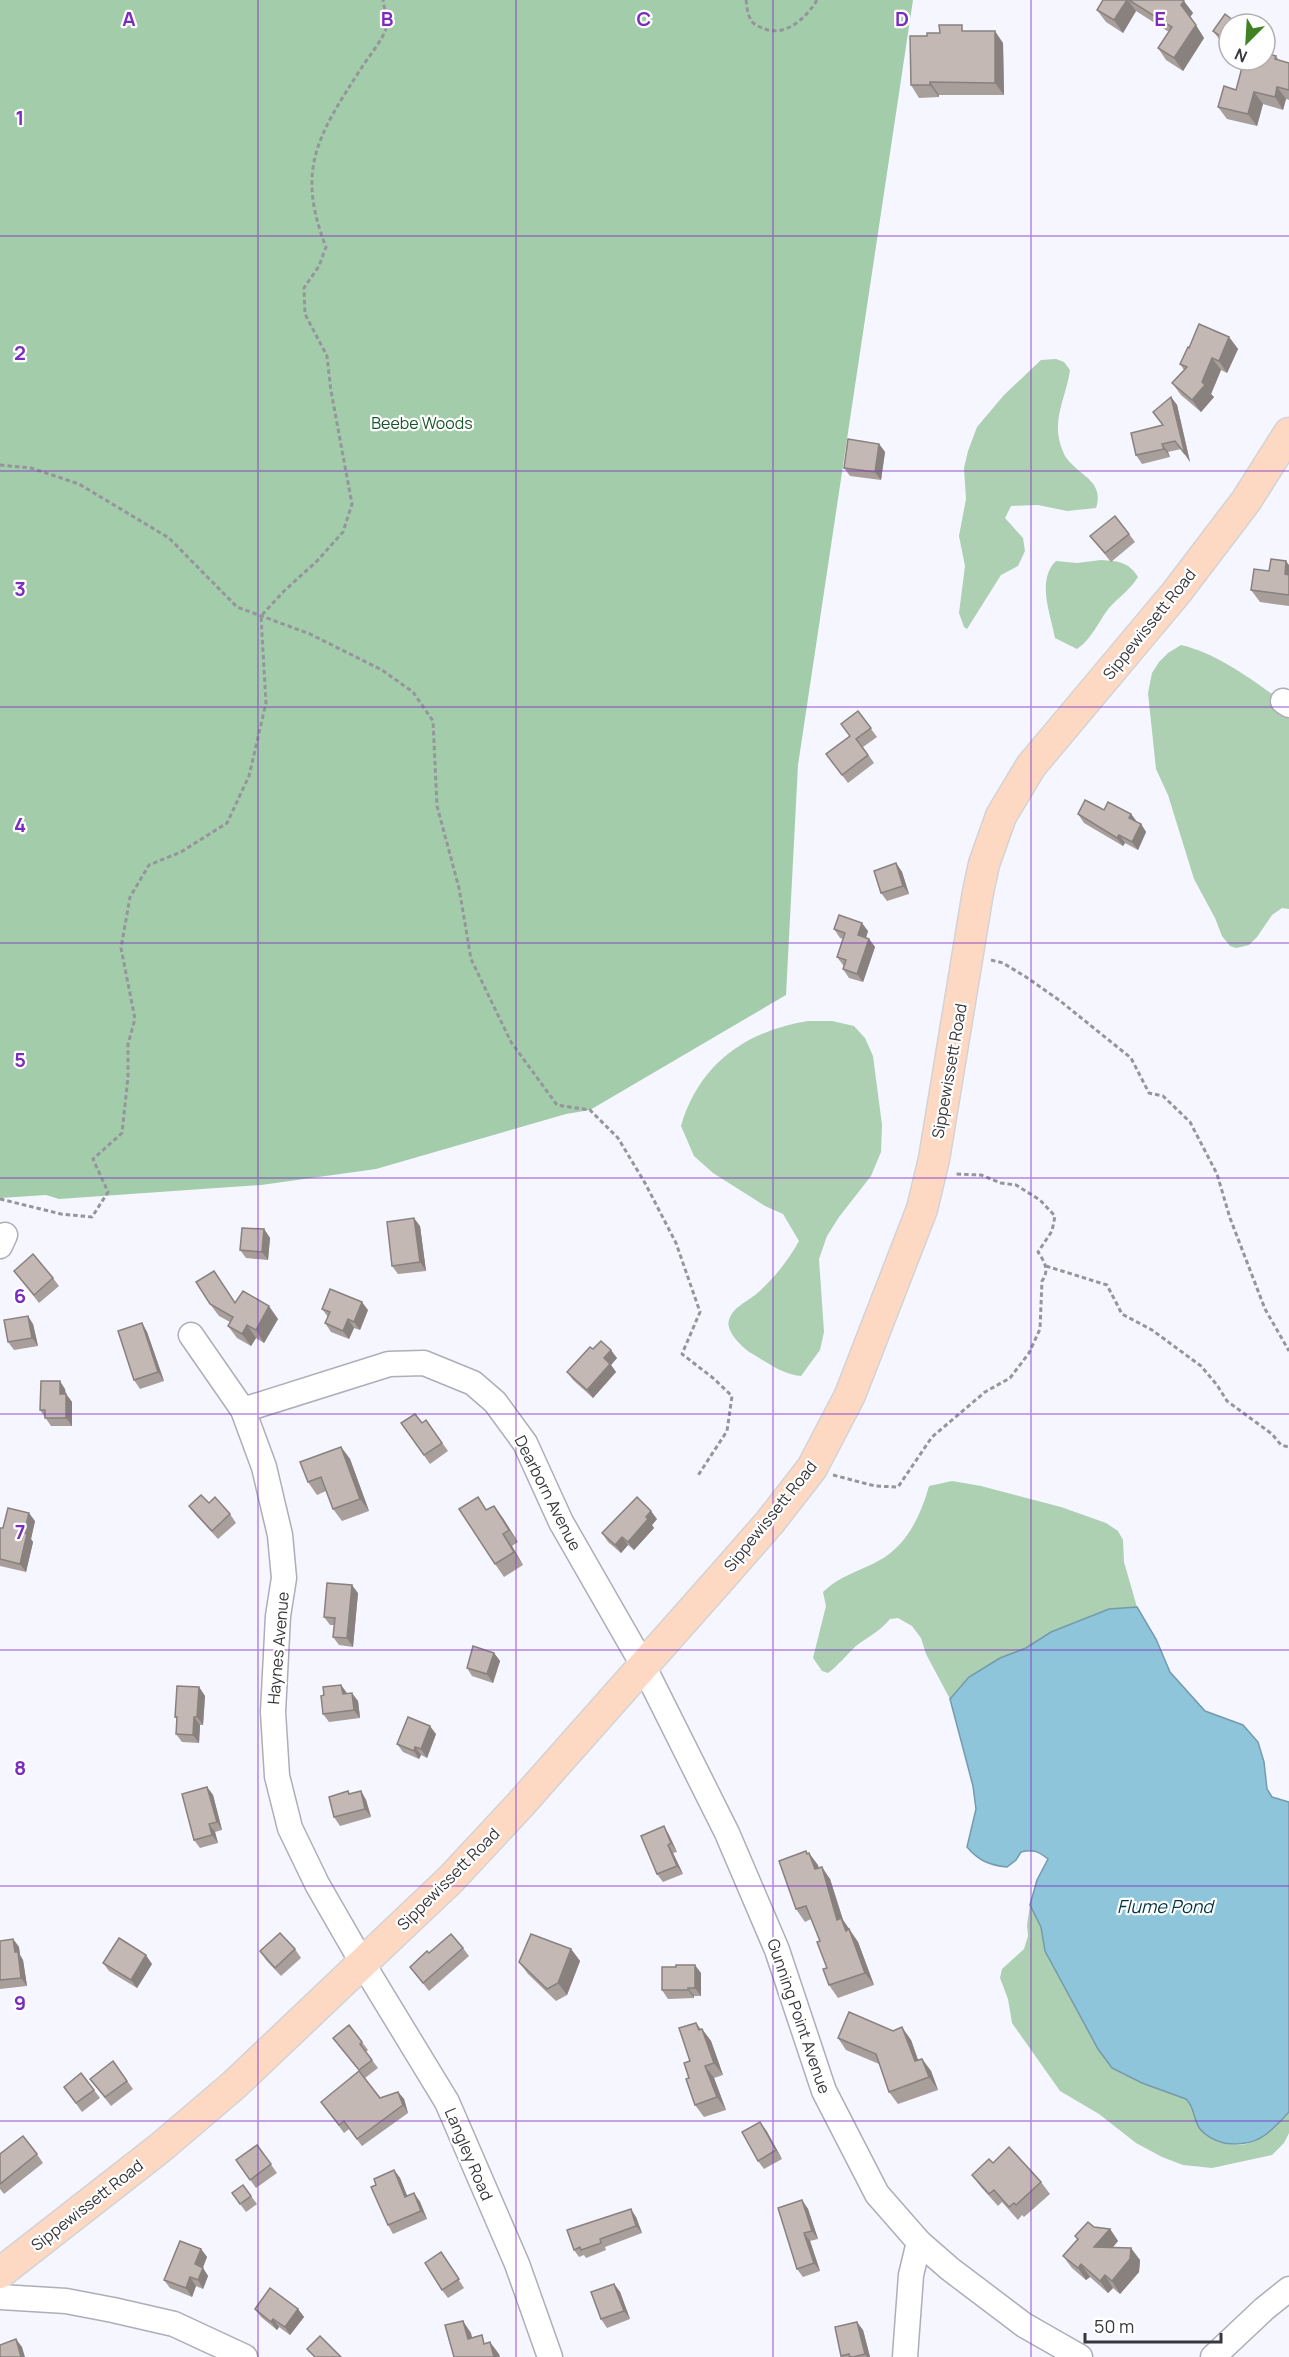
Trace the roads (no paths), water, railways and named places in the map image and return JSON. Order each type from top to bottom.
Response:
[{"type":"main road","name":"Sippewissett Road","points":[[5,2269],[160,2148],[234,2085],[451,1879],[519,1806],[770,1522],[812,1468],[850,1395],[911,1240],[930,1176],[984,864],[1001,816],[1031,766],[1169,602],[1258,483],[1289,433]]},
{"type":"street","name":"Haynes Avenue","points":[[191,1335],[243,1410],[264,1467],[280,1535],[284,1578],[278,1616],[273,1712],[277,1776],[290,1828],[317,1884],[363,1964]]},
{"type":"street","name":"Dearborn Avenue","points":[[243,1410],[389,1364],[424,1363],[473,1383],[495,1402],[525,1443],[561,1521],[643,1665]]},
{"type":"street","name":"Gunning Point Avenue","points":[[643,1665],[750,1882],[777,1950],[824,2091],[877,2194],[919,2242],[950,2269],[1024,2325],[1080,2357]]},
{"type":"street","name":"Langley Road","points":[[363,1964],[447,2102],[517,2264],[550,2357]]},
{"type":"street","points":[[905,2357],[912,2275],[919,2242]]},
{"type":"street","points":[[5,2269],[37,2292],[66,2301],[174,2324],[245,2357]]},
{"type":"street","points":[[1213,2357],[1289,2289]]},
{"type":"street","points":[[0,2297],[66,2301]]},
{"type":"water","name":"Flume Pond","points":[[1137,1607],[1156,1639],[1170,1672],[1205,1711],[1243,1725],[1258,1742],[1264,1762],[1267,1789],[1272,1797],[1289,1802],[1289,2112],[1261,2138],[1245,2143],[1224,2143],[1214,2140],[1202,2132],[1186,2099],[1142,2083],[1112,2068],[1098,2049],[1045,1951],[1041,1927],[1030,1905],[1037,1880],[1048,1859],[1035,1851],[1025,1851],[1021,1852],[1016,1860],[1007,1867],[980,1859],[967,1847],[976,1809],[973,1786],[950,1699],[969,1677],[1000,1658],[1026,1648],[1051,1632],[1109,1609]]},
{"type":"park label","name":"Beebe Woods","points":[[422,423]]}]
